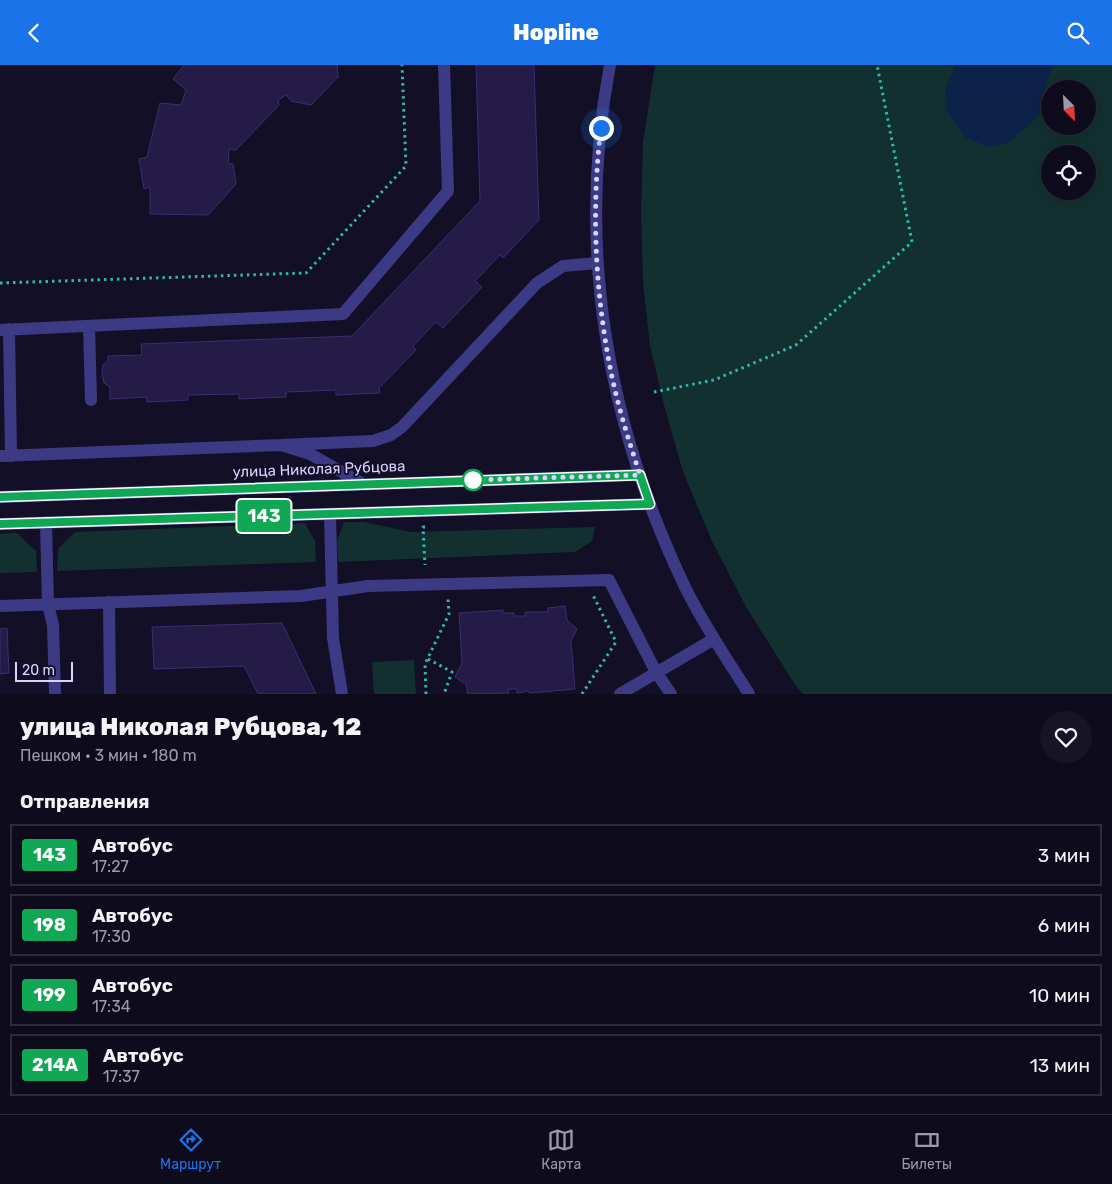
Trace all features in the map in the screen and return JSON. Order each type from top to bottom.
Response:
[{"type":"street","points":[[444,65],[448,191],[343,314],[5,329],[6,456],[372,441],[392,435],[402,427],[537,283],[564,266],[597,263]]},
{"type":"street","points":[[610,65],[599,144],[596,204],[597,263],[602,319],[611,372],[622,417],[640,475],[650,504],[685,587],[714,639],[749,694]]},
{"type":"street","points":[[89,326],[91,400]]},
{"type":"street","points":[[281,445],[310,454],[363,484]]},
{"type":"street","name":"улица Николая Рубцова","points":[[0,497],[640,475]]},
{"type":"street","points":[[0,524],[650,504]]},
{"type":"street","points":[[330,514],[333,638],[342,694]]},
{"type":"street","points":[[46,522],[48,605],[53,625],[55,694]]},
{"type":"street","points":[[0,607],[301,596],[368,586],[609,580],[656,672],[671,694]]},
{"type":"street","points":[[109,602],[110,694]]},
{"type":"street","points":[[620,694],[714,639]]},
{"type":"path","points":[[0,283],[306,273],[406,166],[402,65]]},
{"type":"path","points":[[654,392],[714,380],[796,345],[912,242],[877,65]]},
{"type":"path","points":[[423,527],[425,565]]},
{"type":"path","points":[[582,694],[616,642],[592,592]]},
{"type":"path","points":[[426,694],[425,664],[449,614],[448,595]]},
{"type":"path","points":[[428,659],[452,672],[444,694]]},
{"type":"green space","points":[[655,65],[1112,65],[1112,694],[803,694],[746,607],[712,541],[683,472],[650,346],[643,282],[641,213],[643,142]]},
{"type":"green space","points":[[344,522],[364,522],[411,532],[595,527],[592,541],[575,552],[338,562],[337,541]]},
{"type":"green space","points":[[305,523],[315,541],[316,562],[57,571],[58,549],[75,532]]},
{"type":"green space","points":[[17,533],[36,551],[37,572],[0,573],[0,534]]},
{"type":"green space","points":[[414,660],[416,694],[374,694],[372,662]]},
{"type":"water","points":[[955,65],[1054,65],[1047,80],[1041,80],[1041,105],[1038,116],[1008,143],[990,147],[965,138],[947,111],[945,90]]},
{"type":"building","points":[[184,65],[337,65],[338,77],[311,105],[291,101],[286,95],[278,100],[279,105],[236,150],[229,149],[228,163],[233,164],[236,184],[208,215],[150,214],[150,187],[144,189],[139,159],[147,157],[160,103],[181,105],[186,90],[173,79]]},
{"type":"building","points":[[476,65],[534,65],[539,220],[503,258],[500,255],[475,281],[482,287],[443,328],[436,322],[413,346],[416,350],[379,388],[380,393],[336,395],[336,390],[286,392],[286,397],[239,399],[239,394],[188,395],[188,400],[147,402],[146,397],[110,399],[110,387],[104,383],[102,373],[103,365],[108,361],[108,356],[142,355],[141,344],[352,336],[480,201]]},
{"type":"building","points":[[565,606],[567,620],[577,629],[571,641],[575,689],[517,693],[517,689],[508,689],[509,693],[468,694],[466,684],[455,677],[462,663],[459,613],[503,610],[503,613],[514,613],[514,616],[525,616],[525,612],[548,612],[548,608]]},
{"type":"building","points":[[282,623],[316,694],[258,694],[244,666],[154,669],[152,627]]},
{"type":"building","points":[[7,628],[9,673],[0,674],[0,629]]},
{"type":"bus line","name":"143","points":[[0,497],[474,479],[640,475],[650,504],[0,524]]},
{"type":"route","points":[[473,480],[640,475],[614,387],[602,319],[597,263],[596,204],[601,128]]}]
